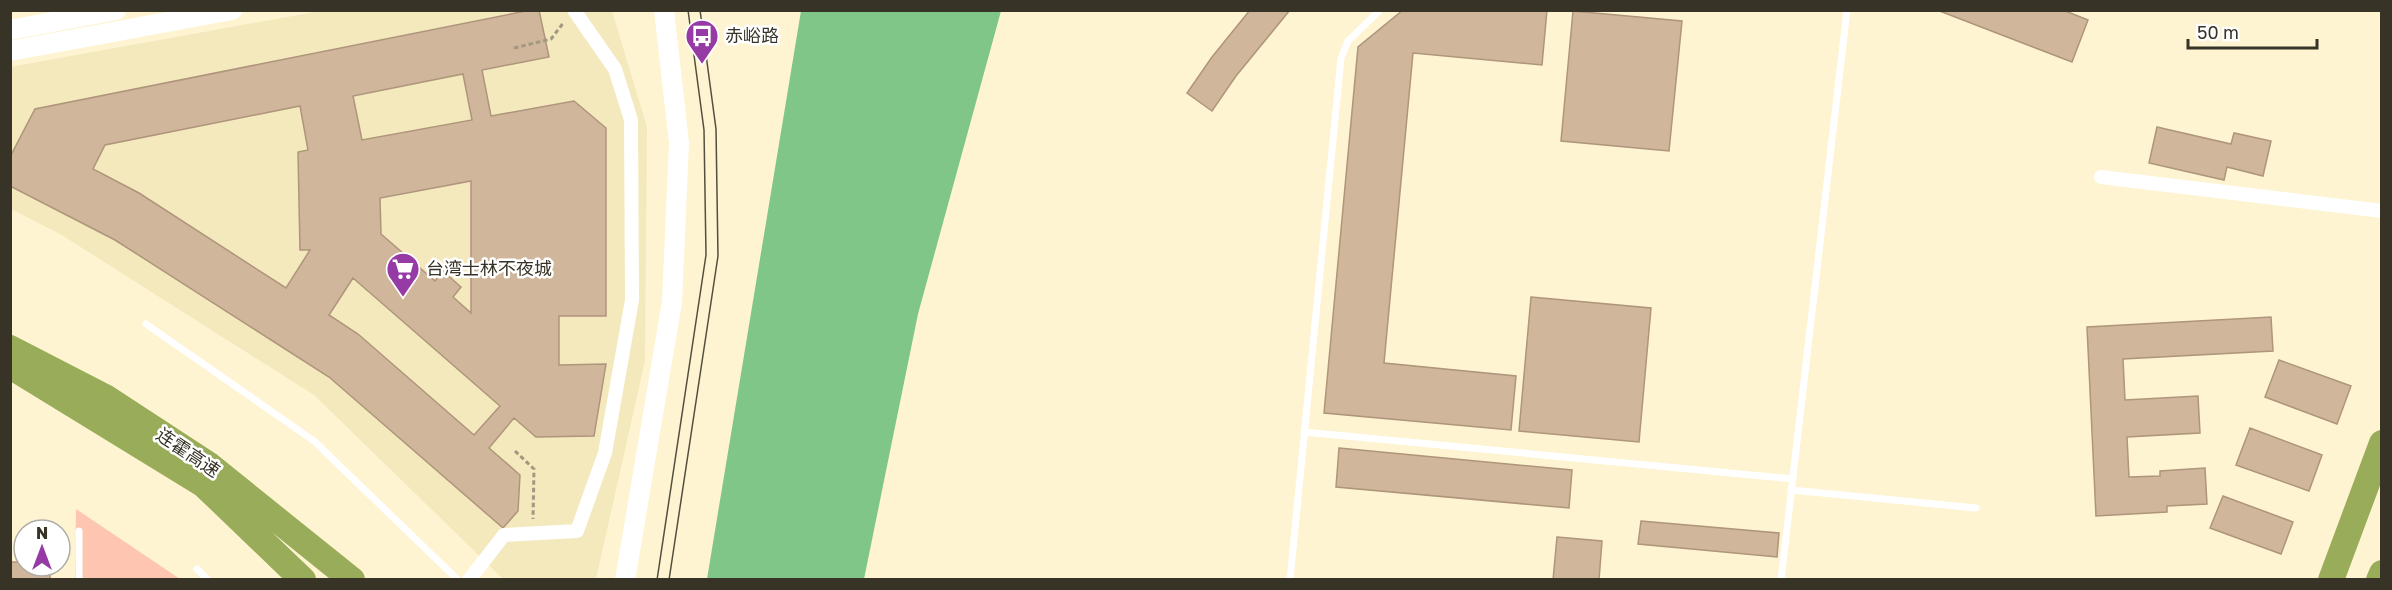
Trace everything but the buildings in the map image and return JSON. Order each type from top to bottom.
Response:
[{"type":"highway","name":"连霍高速","points":[[10,348],[105,397],[209,465],[352,579]]},
{"type":"highway","name":"连霍高速","points":[[10,366],[204,485],[303,579]]},
{"type":"highway","points":[[2331,579],[2382,443]]},
{"type":"highway","points":[[2349,579],[2382,492]]},
{"type":"highway","points":[[2379,579],[2382,573]]},
{"type":"main road","points":[[10,30],[116,10]]},
{"type":"main road","points":[[10,51],[232,10]]},
{"type":"main road","points":[[625,579],[672,302],[679,144],[664,10]]},
{"type":"street","points":[[469,579],[504,535],[578,531],[605,453],[632,300],[631,120],[615,69],[569,15]]},
{"type":"street","points":[[2102,177],[2382,211]]},
{"type":"lane","points":[[1290,579],[1341,58],[1348,40],[1380,10]]},
{"type":"lane","points":[[1781,579],[1847,10]]},
{"type":"lane","points":[[146,324],[314,441],[458,579]]},
{"type":"lane","points":[[1304,432],[1793,479]]},
{"type":"lane","points":[[1791,490],[1976,508]]},
{"type":"lane","points":[[79,531],[79,579]]},
{"type":"lane","points":[[196,569],[208,579]]},
{"type":"path","points":[[514,48],[551,39],[569,15]]},
{"type":"path","points":[[515,451],[534,469],[533,533]]},
{"type":"shaded area","name":"台湾士林不夜城","points":[[320,11],[612,11],[647,127],[645,361],[596,579],[503,579],[314,395],[60,234],[11,209],[10,67]]},
{"type":"shaded area","points":[[801,11],[1001,11],[918,314],[864,579],[707,579]]},
{"type":"shaded area","points":[[76,509],[180,579],[75,580]]},
{"type":"tram line","points":[[657,580],[706,255],[704,130],[688,10]]},
{"type":"tram line","points":[[669,580],[718,256],[716,129],[700,10]]},
{"type":"place","name":"赤峪路","points":[[702,65]]},
{"type":"place","name":"台湾士林不夜城","points":[[403,298]]}]
